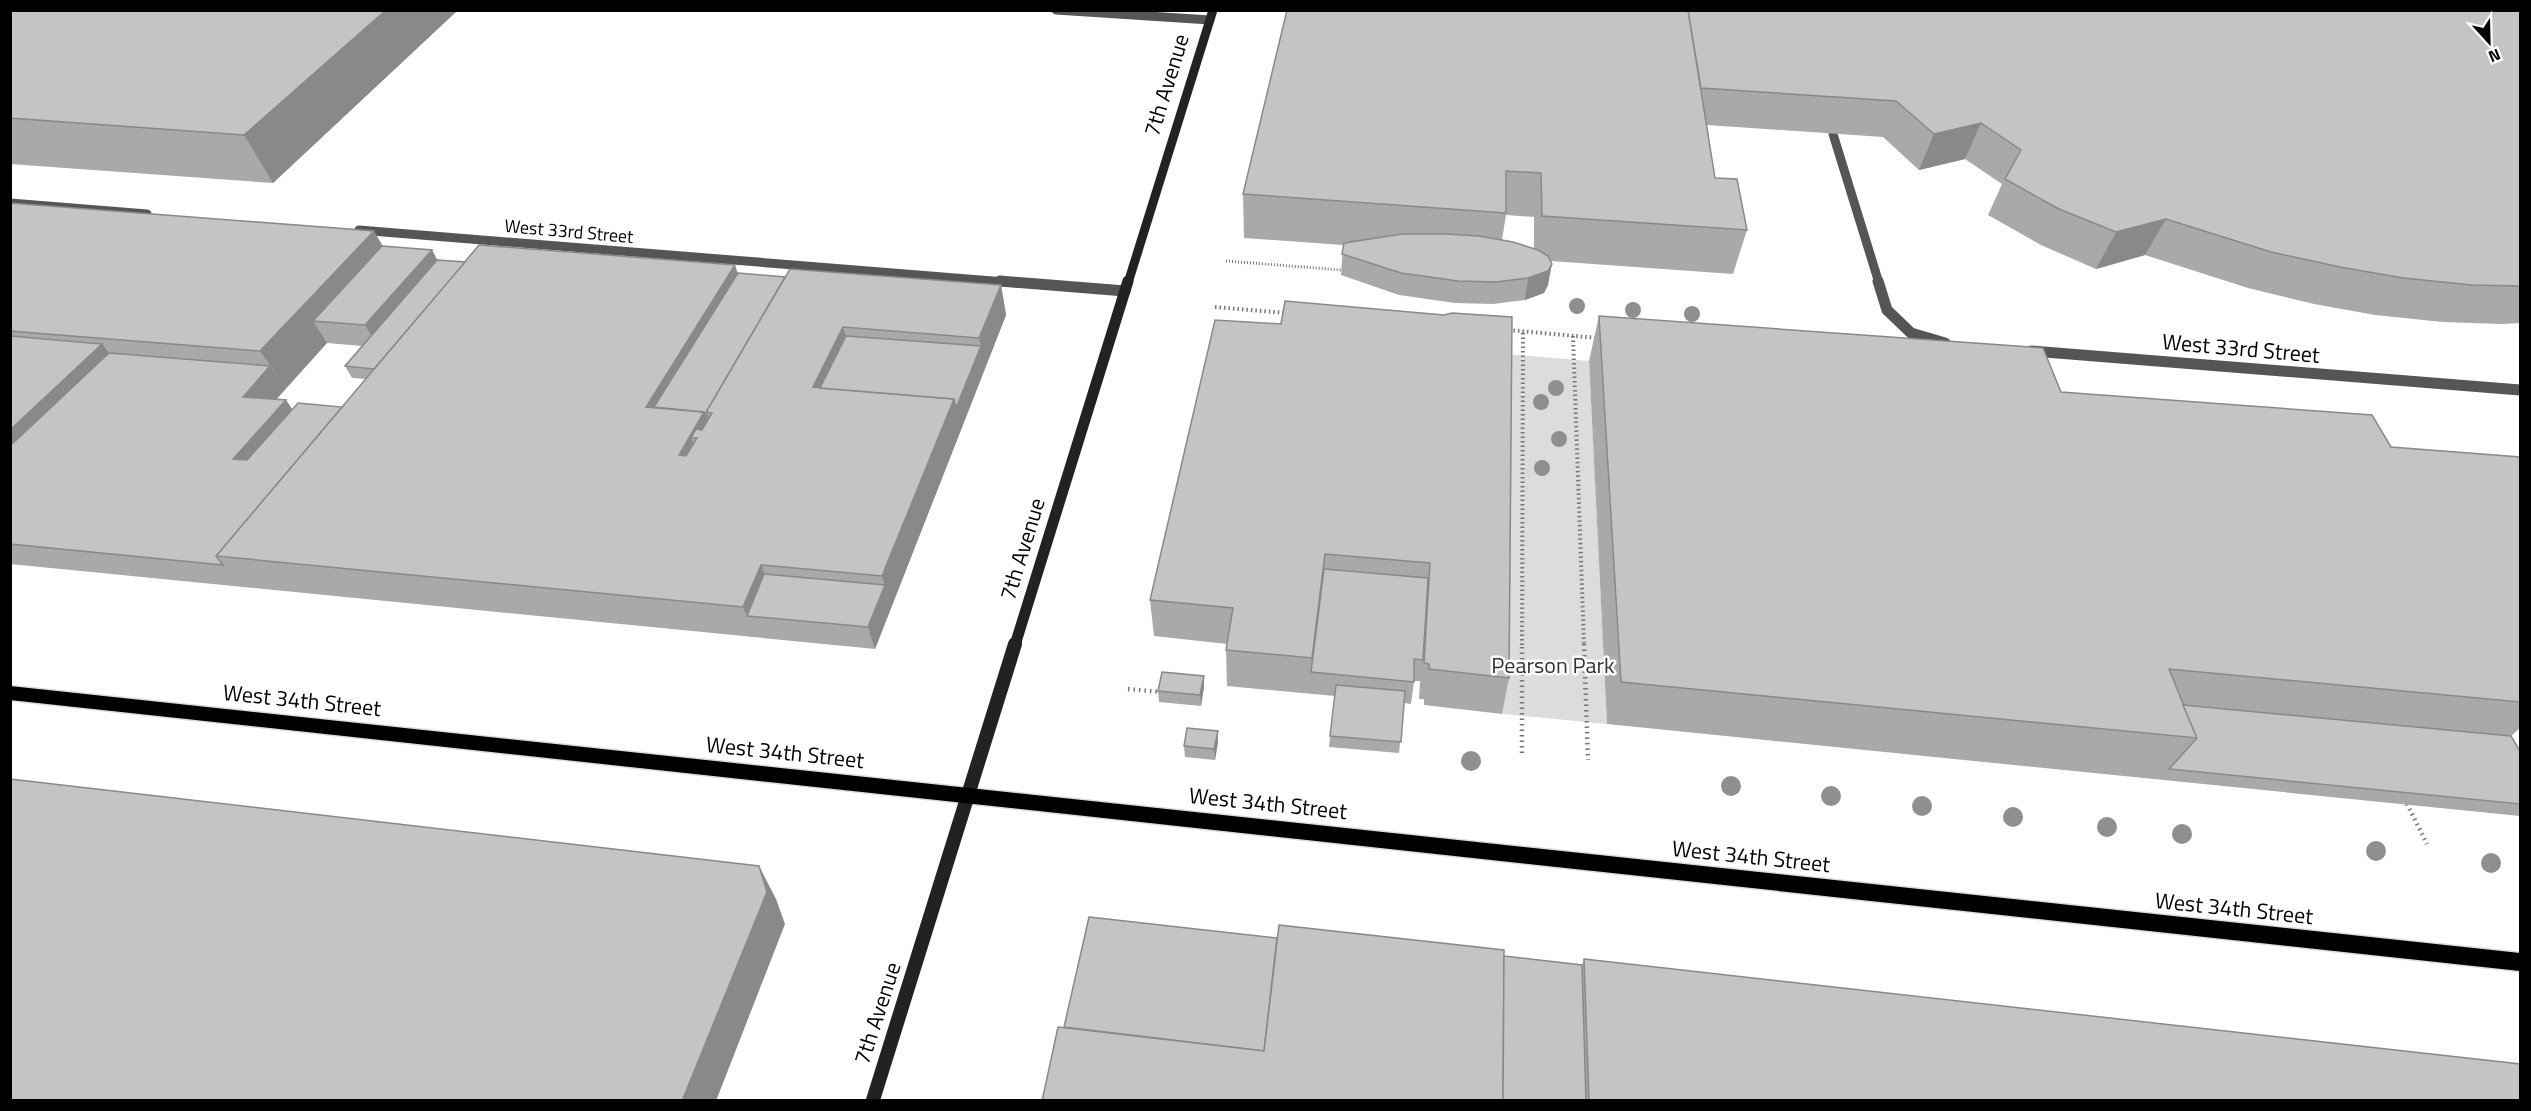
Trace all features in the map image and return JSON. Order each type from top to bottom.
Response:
[{"type":"main road","name":"7th Avenue","points":[[873,1101],[1211,15]]},
{"type":"main road","name":"West 34th Street","points":[[10,693],[2520,962]]},
{"type":"street","points":[[1056,10],[1211,15]]},
{"type":"street","points":[[1833,134],[1887,310],[1911,333],[1959,345]]},
{"type":"street","points":[[10,203],[153,214]]},
{"type":"street","name":"West 33rd Street","points":[[344,229],[1125,291]]},
{"type":"street","name":"West 33rd Street","points":[[2019,350],[2520,390]]},
{"type":"path","points":[[1226,261],[1341,270]]},
{"type":"path","points":[[1215,307],[1291,313]]},
{"type":"path","points":[[1499,329],[1607,338]]},
{"type":"path","points":[[1522,331],[1522,753]]},
{"type":"path","points":[[1573,336],[1588,760]]},
{"type":"path","points":[[1128,689],[1161,692]]},
{"type":"path","points":[[2407,804],[2427,844]]},
{"type":"green space","name":"Pearson Park","points":[[1506,354],[1589,361],[1607,724],[1502,714]]},
{"type":"building","points":[[10,10],[386,10],[244,135],[10,118]]},
{"type":"building","points":[[1287,10],[1688,10],[1715,178],[1737,179],[1747,230],[1542,216],[1541,173],[1506,171],[1506,213],[1243,194]]},
{"type":"building","points":[[1688,10],[2520,10],[2520,286],[2472,285],[2403,278],[2340,267],[2271,252],[2166,219],[2116,232],[2059,209],[2005,179],[2021,150],[1981,123],[1934,134],[1896,101],[1701,88]]},
{"type":"building","points":[[10,203],[374,231],[260,351],[10,331]]},
{"type":"building","points":[[1402,234],[1479,236],[1513,242],[1538,250],[1548,256],[1552,264],[1548,271],[1528,278],[1496,282],[1458,281],[1401,273],[1342,254],[1344,243]]},
{"type":"building","points":[[479,245],[735,265],[646,407],[704,412],[679,455],[686,456],[697,438],[691,438],[696,429],[702,430],[712,413],[706,412],[790,269],[1001,285],[979,338],[843,327],[813,387],[954,399],[882,576],[761,565],[743,607],[216,556]]},
{"type":"building","points":[[382,246],[432,250],[365,325],[313,321]]},
{"type":"building","points":[[437,260],[465,262],[374,369],[345,366]]},
{"type":"building","points":[[738,273],[785,277],[706,412],[707,420],[704,412],[654,407]]},
{"type":"building","points":[[1285,301],[1444,315],[1452,313],[1512,317],[1509,678],[1429,669],[1429,664],[1424,663],[1430,563],[1325,554],[1312,658],[1226,650],[1233,608],[1150,600],[1215,320],[1281,324]]},
{"type":"building","points":[[1599,316],[2043,348],[2061,392],[2372,415],[2391,447],[2520,457],[2520,702],[2169,669],[2197,738],[1621,682]]},
{"type":"building","points":[[10,336],[102,344],[10,430]]},
{"type":"building","points":[[846,336],[981,346],[956,408],[954,399],[820,388]]},
{"type":"building","points":[[109,353],[270,366],[243,397],[286,400],[233,459],[247,460],[298,403],[342,407],[216,556],[223,565],[10,544],[10,446]]},
{"type":"building","points":[[1324,569],[1428,578],[1423,660],[1414,659],[1414,682],[1311,672]]},
{"type":"building","points":[[764,574],[885,585],[868,627],[747,616]]},
{"type":"building","points":[[1162,672],[1204,676],[1200,695],[1158,691]]},
{"type":"building","points":[[1336,685],[1405,691],[1401,742],[1330,736]]},
{"type":"building","points":[[2183,705],[2511,736],[2520,751],[2520,804],[2169,769],[2197,738]]},
{"type":"building","points":[[1187,728],[1218,731],[1214,749],[1184,746]]},
{"type":"building","points":[[10,779],[759,866],[767,892],[682,1101],[10,1101]]},
{"type":"building","points":[[1089,917],[1277,938],[1264,1051],[1064,1027]]},
{"type":"building","points":[[1279,925],[1504,950],[1503,1101],[1042,1101],[1058,1027],[1264,1051]]},
{"type":"building","points":[[1504,956],[1582,965],[1586,1101],[1503,1101]]},
{"type":"building","points":[[1584,959],[2520,1064],[2520,1101],[1589,1101]]}]
